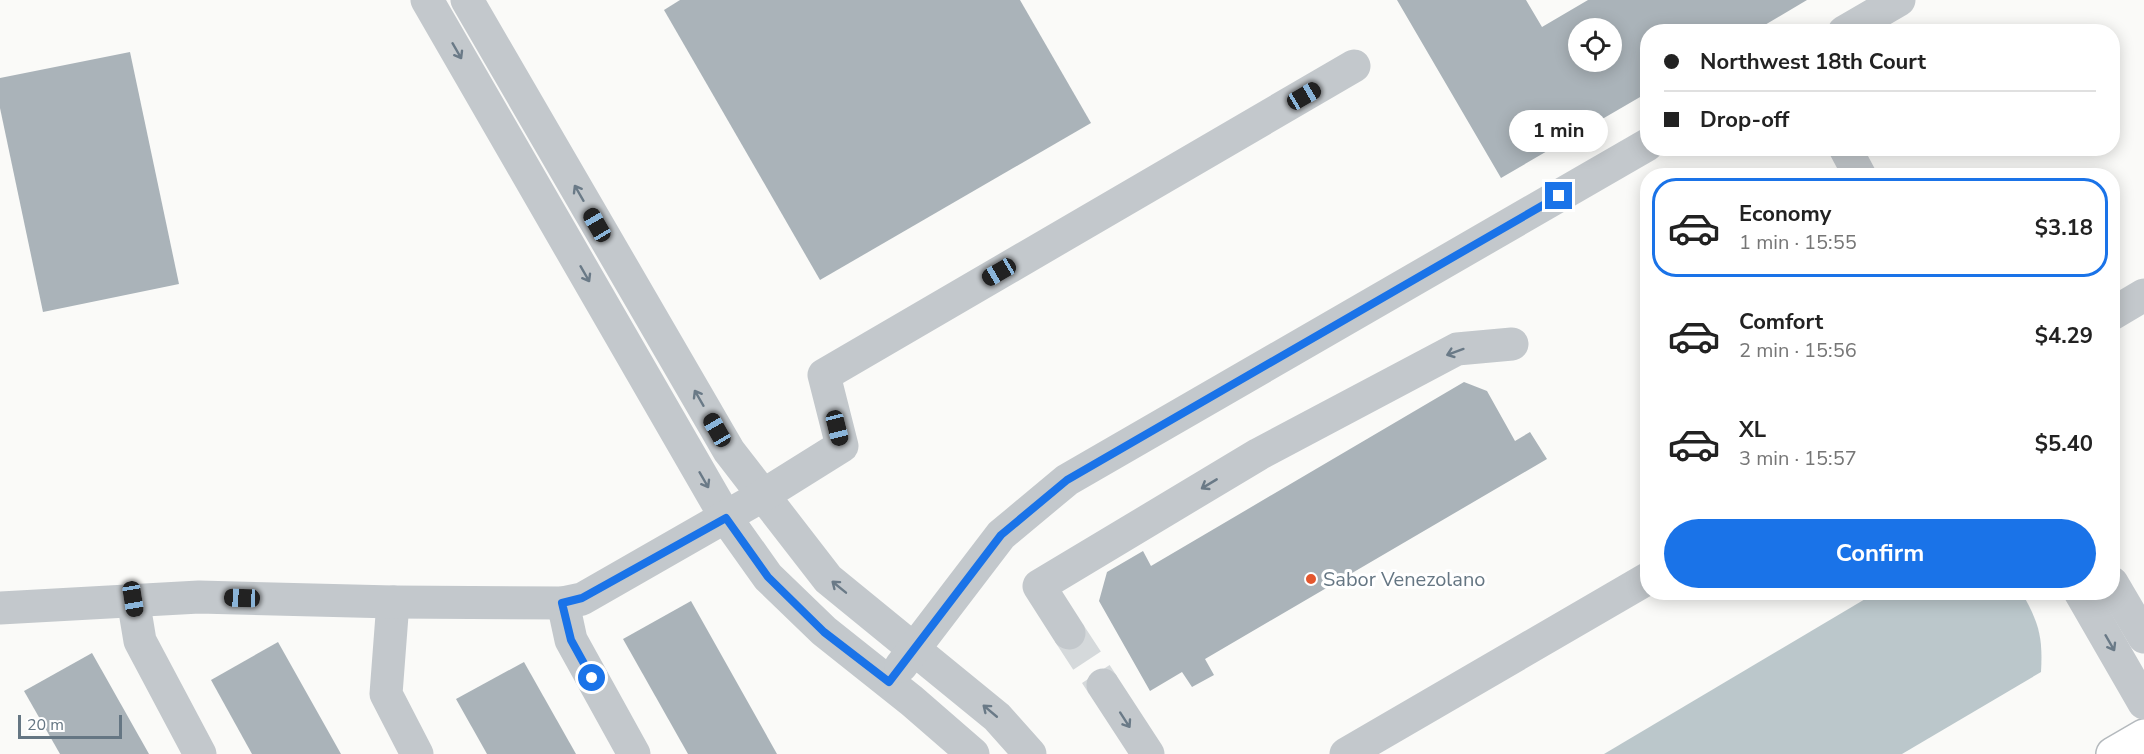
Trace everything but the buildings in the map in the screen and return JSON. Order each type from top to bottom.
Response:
[{"type":"highway","points":[[2113,754],[2144,736]]},
{"type":"street","points":[[427,0],[726,518],[768,577],[824,632],[889,682],[973,754]]},
{"type":"street","points":[[467,0],[729,451],[762,496],[828,579],[997,717],[1030,754]]},
{"type":"street","points":[[1858,24],[1899,0]]},
{"type":"street","points":[[0,608],[199,597],[393,603],[562,603],[582,598],[726,518],[842,446],[824,375],[1354,66]]},
{"type":"street","points":[[889,682],[1001,535],[1067,480],[1640,150]]},
{"type":"street","points":[[2120,309],[2144,295]]},
{"type":"street","points":[[1069,633],[1039,586],[1259,454],[1457,349],[1512,344]]},
{"type":"street","points":[[1346,754],[1640,583]]},
{"type":"street","points":[[2120,596],[2144,637]]},
{"type":"street","points":[[133,599],[140,641],[200,754]]},
{"type":"street","points":[[2085,600],[2144,703]]},
{"type":"street","points":[[393,603],[386,694],[417,754]]},
{"type":"street","points":[[562,603],[571,640],[634,754]]},
{"type":"street","points":[[1103,685],[1148,754]]},
{"type":"shaded area","points":[[1864,600],[2026,600],[2039,631],[2041,672],[1902,754],[1604,754]]},
{"type":"tunnel","points":[[1069,633],[1103,685]]},
{"type":"place","name":"Sabor Venezolano","points":[[1311,579]]},
{"type":"route","points":[[592,678],[571,640],[562,603],[582,598],[726,518],[768,577],[824,632],[889,682],[1001,535],[1067,480],[1559,196]]}]
